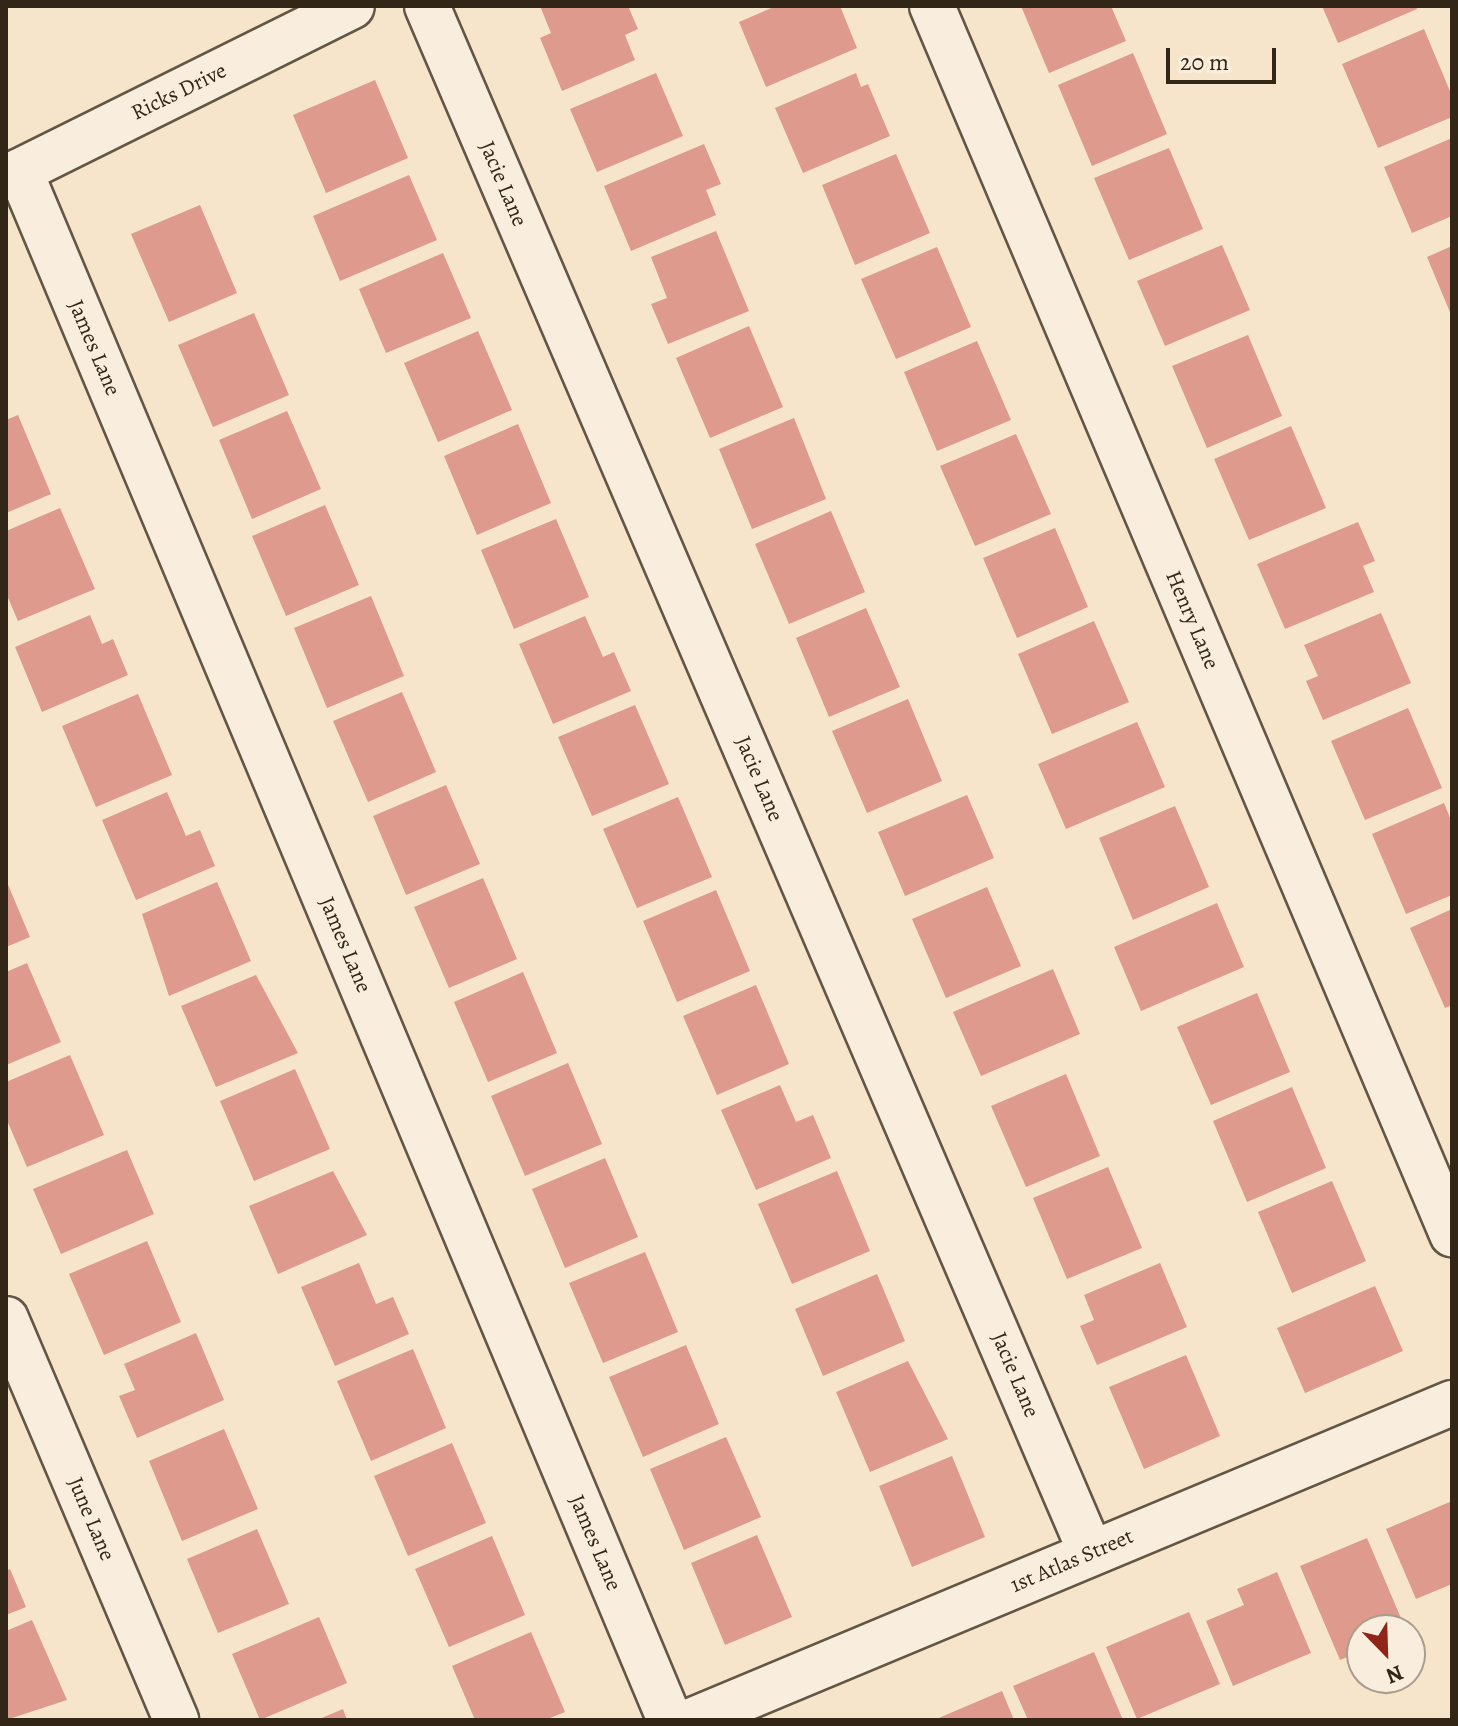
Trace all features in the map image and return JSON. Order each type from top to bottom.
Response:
[{"type":"street","name":"Ricks Drive","points":[[13,174],[352,6]]},
{"type":"street","name":"Jacie Lane","points":[[427,6],[1091,1553]]},
{"type":"street","name":"Henry Lane","points":[[932,6],[1452,1234]]},
{"type":"street","name":"James Lane","points":[[13,174],[670,1720]]},
{"type":"street","name":"June Lane","points":[[6,1319],[176,1720]]},
{"type":"street","name":"1st Atlas Street","points":[[693,1720],[1452,1403]]},
{"type":"building","points":[[540,6],[628,6],[638,29],[625,35],[635,60],[562,91],[540,38],[551,33]]},
{"type":"building","points":[[776,6],[840,6],[857,48],[766,87],[739,22]]},
{"type":"building","points":[[1021,6],[1111,6],[1126,41],[1049,73]]},
{"type":"building","points":[[1322,6],[1416,6],[1417,9],[1338,43]]},
{"type":"building","points":[[1424,29],[1452,96],[1452,117],[1378,148],[1342,64]]},
{"type":"building","points":[[1133,53],[1167,134],[1092,166],[1058,85]]},
{"type":"building","points":[[656,73],[683,136],[597,172],[570,109]]},
{"type":"building","points":[[856,73],[861,87],[868,84],[890,136],[803,173],[775,108]]},
{"type":"building","points":[[375,80],[408,158],[326,193],[293,115]]},
{"type":"building","points":[[1452,138],[1452,216],[1412,233],[1384,167]]},
{"type":"building","points":[[704,144],[721,184],[706,190],[716,215],[631,251],[604,186]]},
{"type":"building","points":[[1169,148],[1203,229],[1129,260],[1094,178]]},
{"type":"building","points":[[896,154],[930,233],[855,265],[822,185]]},
{"type":"building","points":[[409,175],[437,240],[340,281],[313,216]]},
{"type":"building","points":[[200,205],[237,293],[169,322],[131,234]]},
{"type":"building","points":[[716,231],[749,311],[668,344],[651,304],[667,298],[651,257]]},
{"type":"building","points":[[1222,245],[1250,310],[1165,346],[1137,281]]},
{"type":"building","points":[[1452,246],[1452,317],[1427,257]]},
{"type":"building","points":[[937,247],[971,327],[896,359],[861,279]]},
{"type":"building","points":[[443,253],[471,318],[386,353],[359,289]]},
{"type":"building","points":[[254,313],[289,395],[213,427],[178,345]]},
{"type":"building","points":[[749,326],[783,407],[710,438],[676,358]]},
{"type":"building","points":[[478,331],[512,410],[438,442],[404,363]]},
{"type":"building","points":[[1248,335],[1282,416],[1207,448],[1172,366]]},
{"type":"building","points":[[977,341],[1011,420],[937,451],[904,372]]},
{"type":"building","points":[[287,411],[321,489],[252,519],[219,440]]},
{"type":"building","points":[[18,415],[51,494],[6,513],[6,420]]},
{"type":"building","points":[[794,418],[826,499],[752,529],[719,449]]},
{"type":"building","points":[[518,424],[551,503],[477,535],[444,456]]},
{"type":"building","points":[[1291,426],[1326,508],[1249,540],[1214,459]]},
{"type":"building","points":[[1016,434],[1051,514],[975,546],[940,466]]},
{"type":"building","points":[[325,505],[359,585],[286,616],[252,536]]},
{"type":"building","points":[[60,508],[95,589],[18,621],[6,593],[6,531]]},
{"type":"building","points":[[831,511],[865,592],[789,624],[755,544]]},
{"type":"building","points":[[556,519],[589,597],[514,629],[481,550]]},
{"type":"building","points":[[1358,522],[1375,561],[1363,566],[1374,592],[1285,629],[1257,564]]},
{"type":"building","points":[[1055,528],[1088,607],[1017,638],[983,558]]},
{"type":"building","points":[[371,596],[404,676],[327,708],[294,628]]},
{"type":"building","points":[[866,608],[900,687],[829,717],[796,638]]},
{"type":"building","points":[[1381,613],[1411,683],[1323,720],[1306,681],[1318,676],[1304,645]]},
{"type":"building","points":[[90,615],[102,644],[113,639],[128,675],[42,712],[15,647]]},
{"type":"building","points":[[585,616],[603,657],[614,652],[631,691],[553,724],[519,644]]},
{"type":"building","points":[[1094,621],[1129,702],[1052,734],[1018,654]]},
{"type":"building","points":[[402,692],[436,772],[368,802],[333,721]]},
{"type":"building","points":[[138,694],[172,775],[96,807],[62,726]]},
{"type":"building","points":[[908,699],[942,781],[867,813],[832,731]]},
{"type":"building","points":[[635,705],[669,784],[592,816],[558,737]]},
{"type":"building","points":[[1408,708],[1442,788],[1365,820],[1331,741]]},
{"type":"building","points":[[1137,722],[1165,787],[1066,829],[1038,764]]},
{"type":"building","points":[[446,785],[480,864],[406,895],[373,816]]},
{"type":"building","points":[[167,792],[186,836],[200,830],[215,866],[136,900],[102,820]]},
{"type":"building","points":[[967,795],[994,858],[905,896],[878,832]]},
{"type":"building","points":[[678,797],[712,877],[637,908],[603,829]]},
{"type":"building","points":[[1444,803],[1452,823],[1452,895],[1406,914],[1372,834]]},
{"type":"building","points":[[1175,806],[1209,887],[1133,920],[1099,838]]},
{"type":"building","points":[[483,878],[517,959],[449,988],[414,907]]},
{"type":"building","points":[[6,880],[30,937],[6,947]]},
{"type":"building","points":[[217,882],[251,961],[169,996],[142,914]]},
{"type":"building","points":[[987,887],[1021,966],[946,998],[912,919]]},
{"type":"building","points":[[716,890],[750,971],[677,1002],[643,921]]},
{"type":"building","points":[[1217,903],[1244,967],[1141,1011],[1114,947]]},
{"type":"building","points":[[1452,909],[1452,1005],[1445,1008],[1410,928]]},
{"type":"building","points":[[27,963],[61,1042],[6,1065],[6,972]]},
{"type":"building","points":[[1053,969],[1080,1034],[981,1076],[953,1012]]},
{"type":"building","points":[[523,972],[557,1053],[488,1082],[454,1002]]},
{"type":"building","points":[[256,975],[298,1053],[216,1087],[181,1006]]},
{"type":"building","points":[[756,985],[789,1064],[717,1095],[683,1016]]},
{"type":"building","points":[[1257,993],[1290,1072],[1211,1105],[1177,1027]]},
{"type":"building","points":[[70,1055],[104,1135],[27,1167],[6,1118],[6,1082]]},
{"type":"building","points":[[568,1063],[602,1144],[525,1176],[491,1096]]},
{"type":"building","points":[[295,1069],[330,1149],[254,1181],[220,1101]]},
{"type":"building","points":[[1066,1074],[1100,1156],[1026,1187],[991,1106]]},
{"type":"building","points":[[780,1085],[796,1122],[813,1115],[831,1158],[756,1190],[721,1110]]},
{"type":"building","points":[[1292,1087],[1326,1168],[1247,1202],[1213,1121]]},
{"type":"building","points":[[127,1150],[154,1214],[61,1254],[33,1189]]},
{"type":"building","points":[[605,1158],[638,1237],[565,1268],[532,1189]]},
{"type":"building","points":[[1108,1167],[1142,1248],[1067,1279],[1033,1198]]},
{"type":"building","points":[[333,1171],[367,1235],[278,1274],[249,1206]]},
{"type":"building","points":[[837,1171],[870,1251],[792,1284],[758,1204]]},
{"type":"building","points":[[1332,1181],[1366,1261],[1292,1293],[1258,1212]]},
{"type":"building","points":[[147,1241],[181,1322],[104,1355],[69,1274]]},
{"type":"building","points":[[645,1252],[678,1332],[603,1363],[569,1283]]},
{"type":"building","points":[[359,1263],[376,1304],[393,1297],[409,1334],[335,1366],[301,1287]]},
{"type":"building","points":[[1160,1263],[1187,1327],[1097,1365],[1080,1326],[1094,1320],[1084,1295]]},
{"type":"building","points":[[877,1274],[905,1341],[823,1376],[795,1309]]},
{"type":"building","points":[[1375,1286],[1403,1351],[1305,1393],[1277,1328]]},
{"type":"building","points":[[196,1333],[224,1400],[137,1438],[119,1396],[135,1390],[124,1364]]},
{"type":"building","points":[[686,1345],[719,1424],[643,1457],[609,1377]]},
{"type":"building","points":[[413,1349],[446,1428],[371,1461],[337,1381]]},
{"type":"building","points":[[1186,1355],[1220,1436],[1144,1469],[1109,1387]]},
{"type":"building","points":[[908,1361],[948,1439],[870,1472],[836,1392]]},
{"type":"building","points":[[224,1429],[258,1509],[182,1541],[149,1461]]},
{"type":"building","points":[[726,1437],[761,1517],[684,1550],[650,1469]]},
{"type":"building","points":[[452,1443],[486,1523],[408,1556],[374,1476]]},
{"type":"building","points":[[952,1456],[985,1537],[912,1567],[879,1486]]},
{"type":"building","points":[[1452,1501],[1452,1584],[1416,1599],[1386,1529]]},
{"type":"building","points":[[257,1529],[289,1604],[218,1633],[187,1559]]},
{"type":"building","points":[[757,1535],[792,1617],[725,1645],[691,1563]]},
{"type":"building","points":[[492,1536],[525,1615],[449,1647],[415,1569]]},
{"type":"building","points":[[1367,1538],[1399,1614],[1346,1614],[1346,1658],[1340,1660],[1300,1566]]},
{"type":"building","points":[[10,1569],[26,1607],[6,1615],[6,1571]]},
{"type":"building","points":[[1277,1572],[1311,1653],[1233,1686],[1206,1621],[1244,1605],[1237,1589]]},
{"type":"building","points":[[1189,1612],[1220,1684],[1137,1719],[1106,1647]]},
{"type":"building","points":[[319,1617],[347,1683],[260,1720],[232,1654]]},
{"type":"building","points":[[32,1620],[67,1700],[6,1720],[6,1631]]},
{"type":"building","points":[[531,1632],[565,1712],[545,1720],[475,1720],[452,1666]]},
{"type":"building","points":[[1094,1652],[1123,1720],[1028,1720],[1013,1686]]},
{"type":"building","points":[[1002,1691],[1014,1720],[934,1720]]},
{"type":"building","points":[[343,1709],[347,1720],[317,1720]]}]
